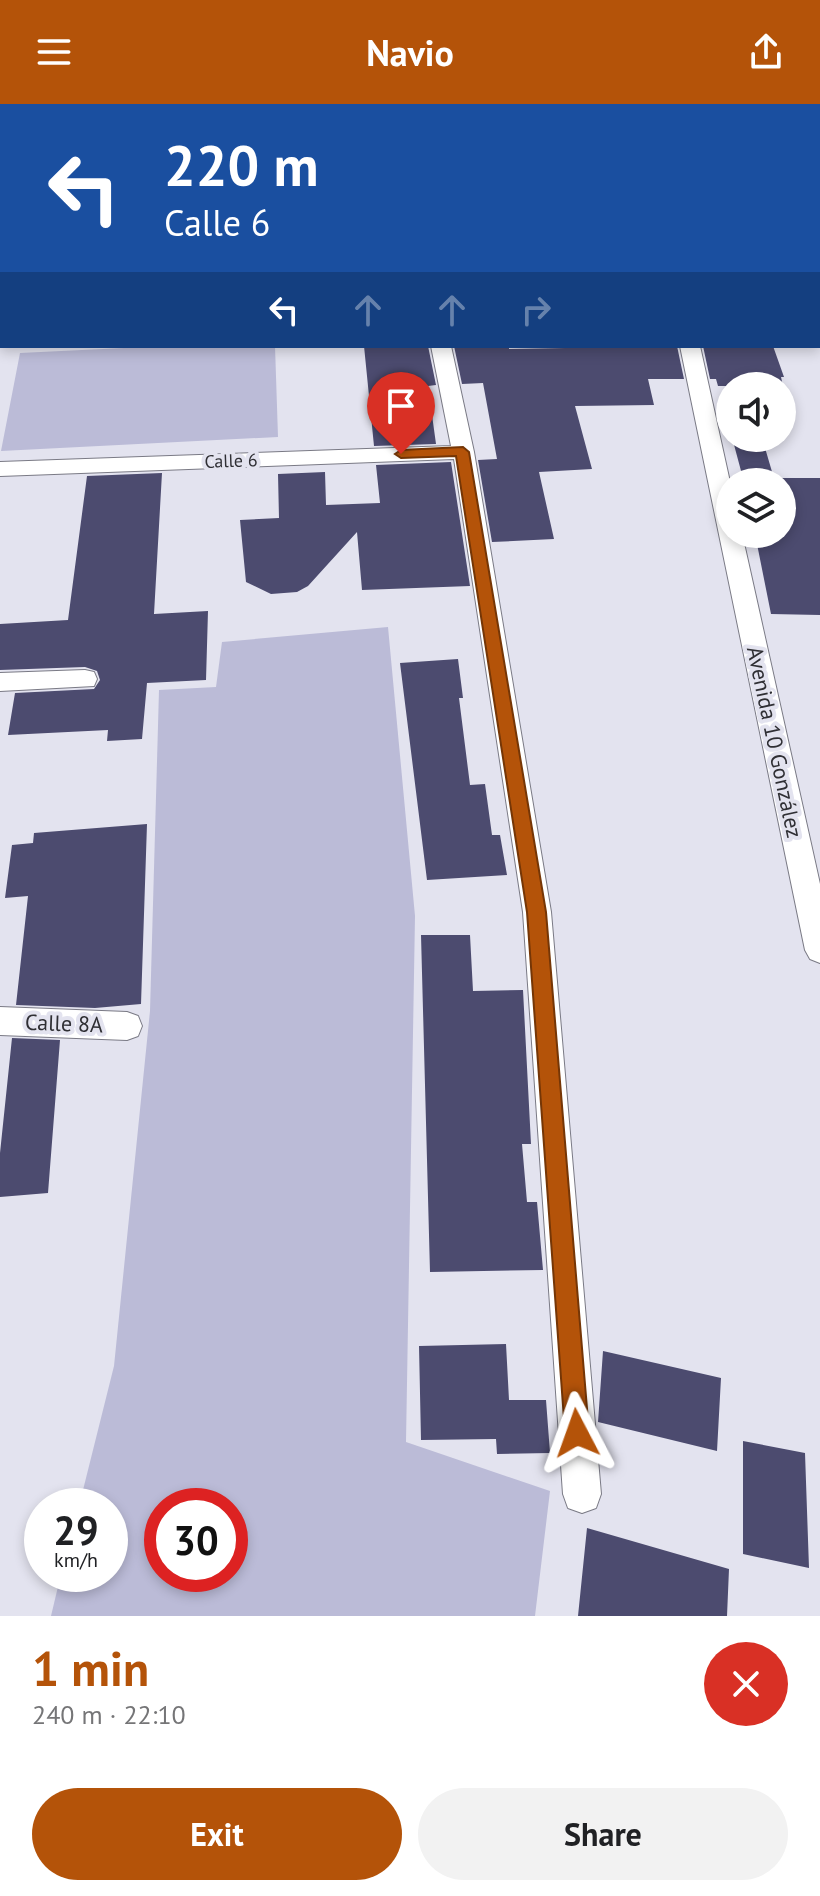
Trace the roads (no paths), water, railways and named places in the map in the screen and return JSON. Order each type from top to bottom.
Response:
[{"type":"street","points":[[441,348],[463,452],[537,912],[582,1494]]},
{"type":"street","name":"Avenida 10 González","points":[[690,348],[716,468]]},
{"type":"street","name":"Calle 6","points":[[0,469],[463,452]]},
{"type":"street","name":"Avenida 10 González","points":[[733,548],[820,950]]},
{"type":"street","points":[[0,682],[85,679]]},
{"type":"street","name":"Calle 8A","points":[[0,1021],[127,1026]]}]
